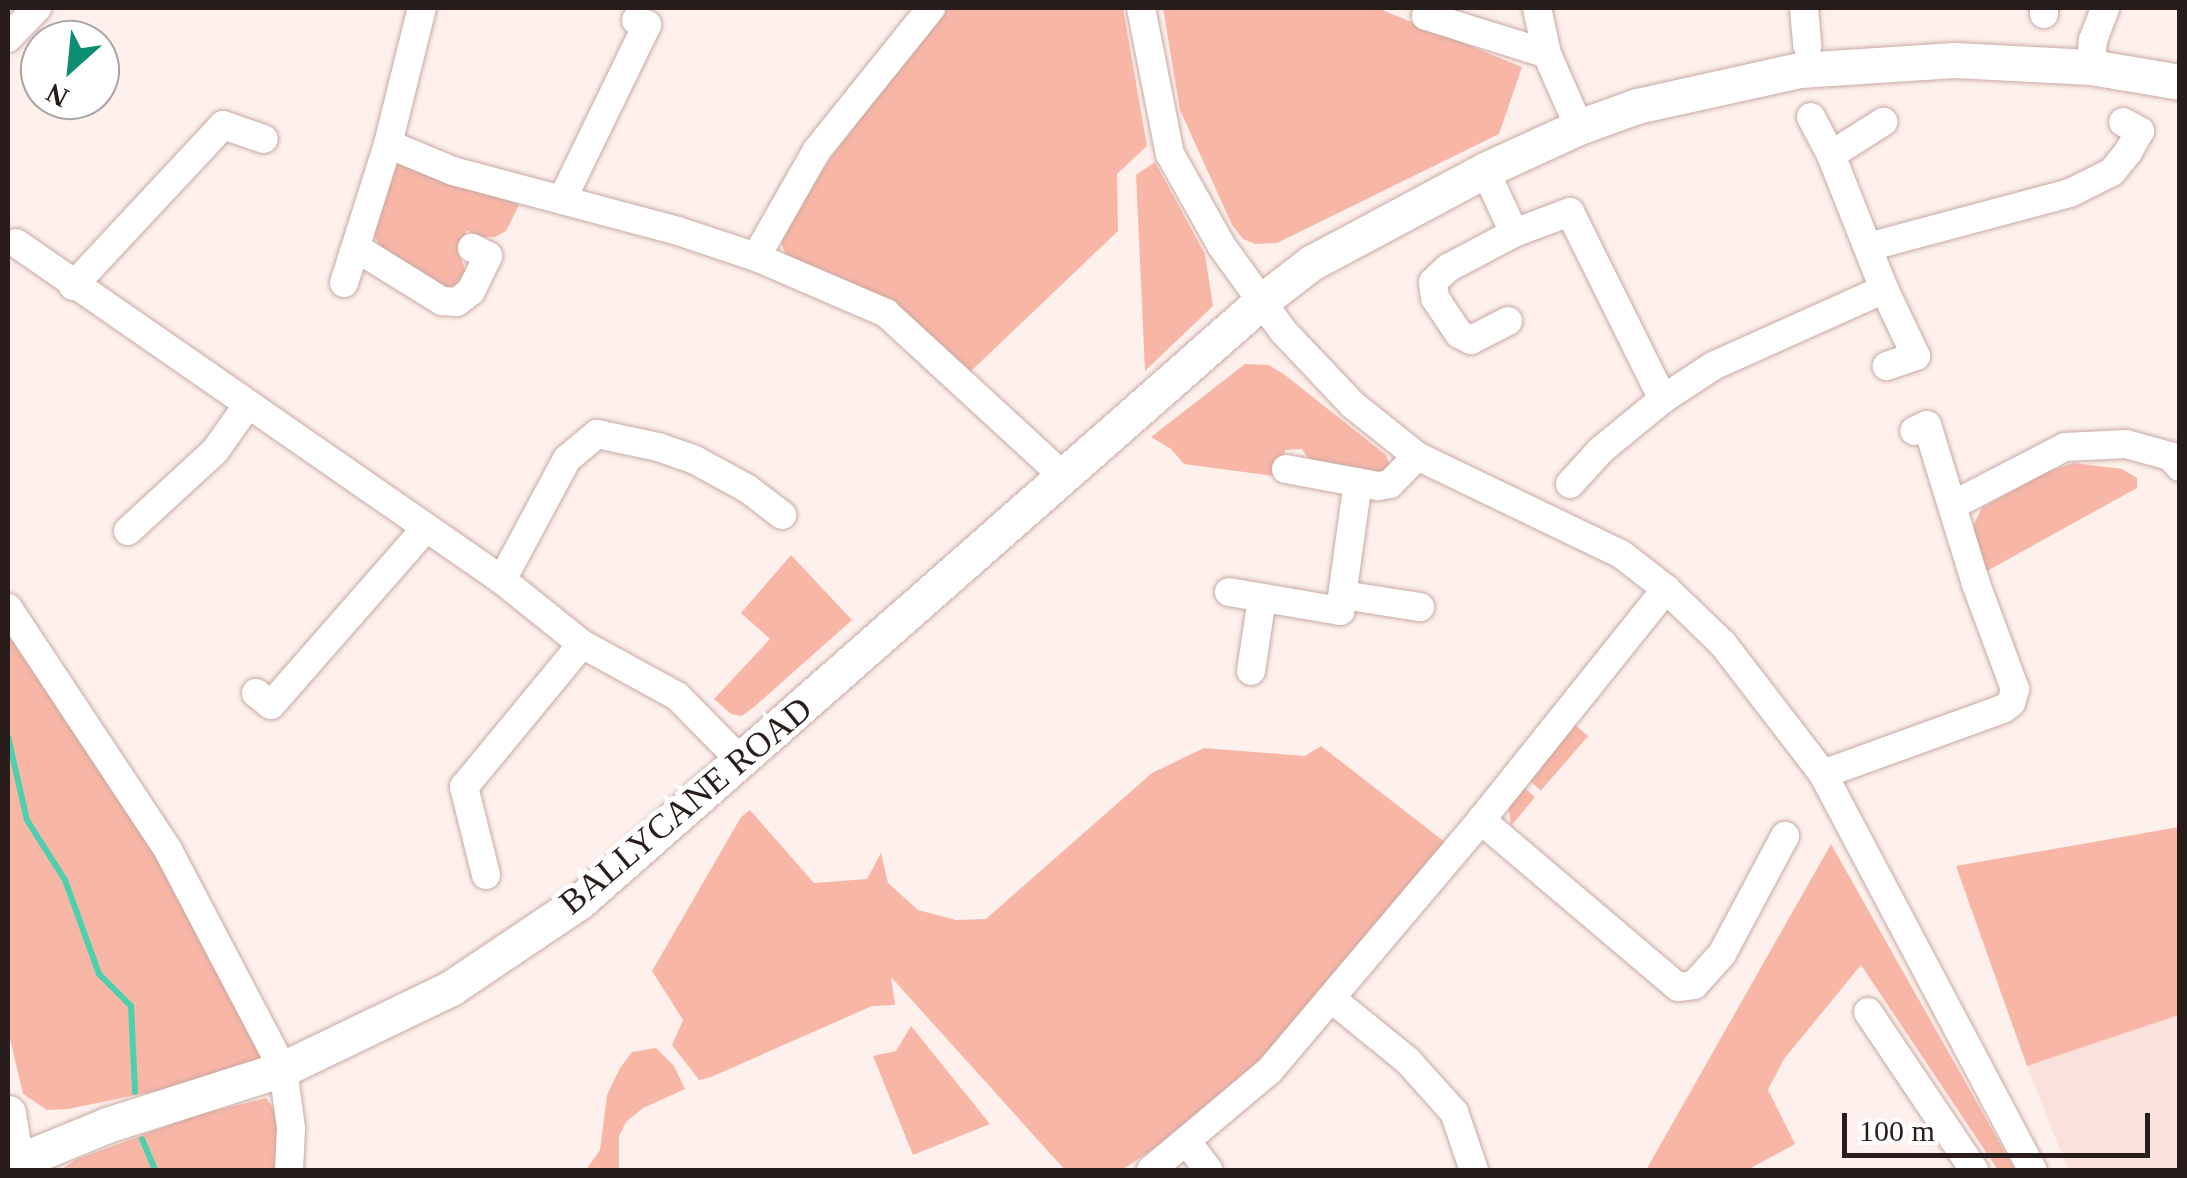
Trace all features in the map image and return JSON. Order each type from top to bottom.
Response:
[{"type":"main road","name":"BALLYCANE ROAD","points":[[17,1166],[107,1125],[282,1069],[451,988],[579,902],[1262,301],[1312,263],[1485,170],[1578,127],[1636,106],[1800,70],[1954,60],[2091,67],[2180,82]]},
{"type":"main road","points":[[8,1114],[17,1166]]},
{"type":"street","points":[[8,38],[37,8]]},
{"type":"street","points":[[344,283],[358,249],[388,144],[422,8]]},
{"type":"street","points":[[756,258],[817,150],[931,8]]},
{"type":"street","points":[[1141,8],[1170,154],[1221,245],[1283,331],[1353,405],[1416,456],[1621,554],[1666,589],[1728,650],[1823,774],[2033,1170]]},
{"type":"street","points":[[1537,8],[1547,54],[1578,127]]},
{"type":"street","points":[[1804,8],[1808,46]]},
{"type":"street","points":[[2091,67],[2094,40],[2106,8]]},
{"type":"street","points":[[1427,12],[1547,54]]},
{"type":"street","points":[[562,200],[647,25],[636,20]]},
{"type":"street","points":[[1811,118],[1831,155],[1884,290],[1916,356],[1887,366]]},
{"type":"street","points":[[1831,155],[1884,122]]},
{"type":"street","points":[[1868,247],[2070,193],[2112,172],[2128,152],[2140,130],[2123,122]]},
{"type":"street","points":[[73,286],[222,125],[264,139]]},
{"type":"street","points":[[388,144],[453,171],[756,258],[886,312],[1062,474]]},
{"type":"street","points":[[1485,170],[1514,233]]},
{"type":"street","points":[[1508,321],[1472,340],[1459,334],[1434,298],[1433,282],[1448,268],[1514,233],[1570,212],[1663,398]]},
{"type":"street","points":[[16,243],[502,580],[582,644],[677,696],[741,761]]},
{"type":"street","points":[[358,249],[442,301],[457,302],[472,290],[488,256],[472,248]]},
{"type":"street","points":[[1570,484],[1601,450],[1663,398],[1713,366],[1884,290]]},
{"type":"street","points":[[128,531],[215,451],[247,406]]},
{"type":"street","points":[[1823,774],[2011,703],[2015,689],[1976,584],[1927,425],[1914,431]]},
{"type":"street","points":[[502,580],[567,459],[579,444],[597,434],[658,447],[695,460],[748,488],[782,515]]},
{"type":"street","points":[[1954,504],[2065,446],[2126,444],[2176,456]]},
{"type":"street","points":[[1286,469],[1390,484],[1416,456]]},
{"type":"street","points":[[1229,592],[1340,611],[1358,482]]},
{"type":"street","points":[[256,692],[271,705],[426,528]]},
{"type":"street","points":[[1150,1170],[1188,1143],[1270,1070],[1480,820],[1666,589]]},
{"type":"street","points":[[1343,595],[1420,607]]},
{"type":"street","points":[[1251,671],[1262,598]]},
{"type":"street","points":[[8,608],[168,850],[282,1069],[291,1128],[290,1170]]},
{"type":"street","points":[[486,875],[464,787],[582,644]]},
{"type":"street","points":[[1480,820],[1678,987],[1694,986],[1722,954],[1785,836]]},
{"type":"street","points":[[1332,999],[1408,1061],[1454,1112],[1474,1170]]},
{"type":"street","points":[[1868,1012],[1974,1170]]},
{"type":"street","points":[[1188,1143],[1208,1170]]},
{"type":"shaded area","points":[[945,8],[1123,8],[1147,146],[1117,174],[1118,231],[968,374],[786,257],[779,236],[832,156]]},
{"type":"shaded area","points":[[1163,8],[1377,8],[1522,67],[1499,134],[1277,243],[1255,244],[1243,239],[1232,225],[1180,110]]},
{"type":"shaded area","points":[[403,157],[519,205],[506,231],[495,237],[478,237],[467,230],[458,251],[466,272],[453,287],[447,289],[381,248],[373,233],[382,173]]},
{"type":"shaded area","points":[[1155,162],[1205,254],[1213,306],[1145,371],[1136,175]]},
{"type":"shaded area","points":[[1245,364],[1269,365],[1285,375],[1386,455],[1390,466],[1385,474],[1313,465],[1302,449],[1285,450],[1281,477],[1184,464],[1171,449],[1151,437]]},
{"type":"shaded area","points":[[2074,463],[2122,469],[2137,478],[2137,488],[1985,572],[1974,540],[1974,524],[1982,508],[2044,473]]},
{"type":"shaded area","points":[[791,555],[852,620],[754,707],[742,716],[731,714],[714,699],[770,639],[741,613]]},
{"type":"shaded area","points":[[8,616],[164,853],[267,1061],[190,1084],[68,1109],[47,1110],[23,1094],[8,1030]]},
{"type":"shaded area","points":[[1573,723],[1588,736],[1541,790],[1526,777]]},
{"type":"shaded area","points":[[1321,746],[1450,846],[1324,994],[1259,1060],[1178,1132],[1122,1170],[1065,1170],[891,977],[895,1005],[872,1006],[711,1077],[699,1080],[672,1045],[683,1020],[652,971],[741,817],[750,810],[814,883],[867,879],[881,853],[888,883],[918,910],[956,920],[986,919],[1152,773],[1204,748],[1305,756]]},
{"type":"shaded area","points":[[1521,785],[1535,797],[1511,826],[1508,803]]},
{"type":"shaded area","points":[[2179,827],[2179,1015],[2027,1066],[1956,866]]},
{"type":"shaded area","points":[[1831,844],[2015,1170],[1998,1170],[1861,965],[1784,1059],[1768,1090],[1795,1144],[1747,1170],[1646,1170]]},
{"type":"shaded area","points":[[2179,1015],[2179,1170],[2068,1170],[2027,1066]]},
{"type":"shaded area","points":[[911,1026],[990,1124],[913,1155],[873,1056],[896,1051]]},
{"type":"shaded area","points":[[656,1048],[674,1066],[685,1089],[643,1108],[626,1122],[619,1136],[619,1170],[586,1170],[600,1150],[607,1095],[620,1068],[632,1052]]},
{"type":"shaded area","points":[[266,1098],[288,1129],[287,1170],[61,1170],[75,1160],[194,1116]]},
{"type":"waterway","points":[[8,737],[27,820],[65,880],[99,974],[131,1006],[135,1092]]},
{"type":"waterway","points":[[142,1139],[155,1170]]}]
